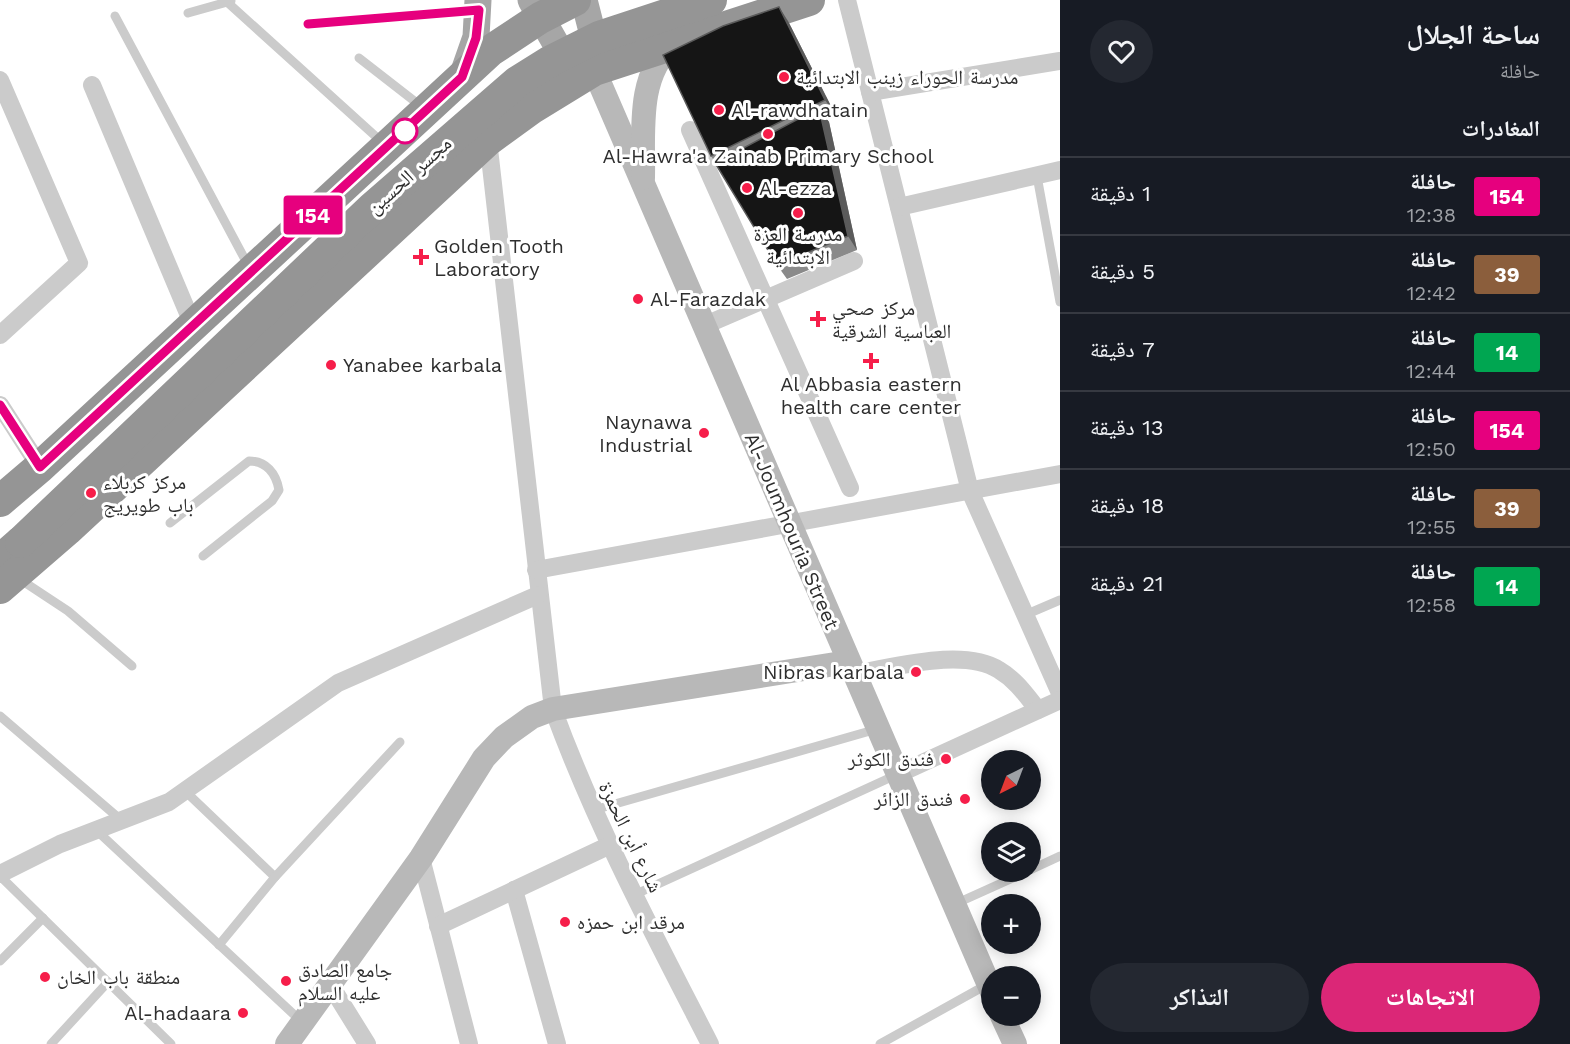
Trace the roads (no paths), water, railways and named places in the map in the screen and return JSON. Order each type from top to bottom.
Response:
[{"type":"highway","points":[[6,546],[40,467],[536,9],[575,0]]},
{"type":"highway","name":"مجسر الحسين","points":[[6,546],[452,113],[508,66],[541,45],[596,20],[654,0]]},
{"type":"highway","name":"مجسر الحسين","points":[[6,546],[372,208],[517,82],[549,62],[599,37],[711,0]]},
{"type":"highway","points":[[6,546],[488,140],[532,108],[594,70],[809,0]]},
{"type":"main road","points":[[536,9],[568,65],[578,70],[594,70],[596,47],[584,0]]},
{"type":"main road","points":[[462,77],[476,38],[478,5]]},
{"type":"main road","points":[[643,187],[647,91],[657,63],[674,44]]},
{"type":"main road","name":"Al-Joumhouria Street","points":[[594,70],[981,968]]},
{"type":"main road","points":[[287,1044],[421,858],[484,758],[504,737],[532,717],[553,709],[850,668]]},
{"type":"main road","points":[[1007,1026],[1015,1044]]},
{"type":"street","points":[[846,0],[970,491],[1060,693]]},
{"type":"street","points":[[870,92],[1060,60]]},
{"type":"street","points":[[0,80],[79,263],[0,335]]},
{"type":"street","points":[[92,85],[194,325]]},
{"type":"street","points":[[690,130],[850,488]]},
{"type":"street","name":"شارع أبن الحمزة","points":[[488,140],[538,595],[553,709],[608,846],[711,1044]]},
{"type":"street","points":[[899,207],[1060,170]]},
{"type":"street","points":[[703,326],[854,261]]},
{"type":"street","points":[[0,405],[40,467]]},
{"type":"street","points":[[536,570],[789,526],[1060,474]]},
{"type":"street","points":[[0,875],[60,844],[169,802],[338,682],[538,595]]},
{"type":"street","points":[[850,668],[949,659],[976,661],[998,669],[1017,683],[1038,710]]},
{"type":"street","points":[[896,775],[1060,700]]},
{"type":"street","points":[[438,926],[608,846]]},
{"type":"street","points":[[421,858],[469,1044]]},
{"type":"street","points":[[514,890],[557,1044]]},
{"type":"street","points":[[331,986],[367,1044]]},
{"type":"lane","points":[[188,13],[230,1],[387,147]]},
{"type":"lane","points":[[308,24],[478,5]]},
{"type":"lane","points":[[115,16],[252,272]]},
{"type":"lane","points":[[359,58],[426,111]]},
{"type":"lane","points":[[1036,176],[1060,302]]},
{"type":"lane","points":[[170,523],[249,461],[259,461],[270,469],[277,480],[279,490],[272,501],[203,556]]},
{"type":"lane","points":[[6,546],[68,611],[132,666]]},
{"type":"lane","points":[[1025,615],[1060,600]]},
{"type":"lane","points":[[0,716],[122,820]]},
{"type":"lane","points":[[592,810],[877,729]]},
{"type":"lane","points":[[219,945],[275,877],[400,741]]},
{"type":"lane","points":[[634,895],[896,775]]},
{"type":"lane","points":[[185,791],[275,877]]},
{"type":"lane","points":[[96,830],[303,1023]]},
{"type":"lane","points":[[1041,865],[1060,856]]},
{"type":"lane","points":[[0,875],[171,1044]]},
{"type":"lane","points":[[953,905],[1004,882]]},
{"type":"lane","points":[[0,961],[43,918]]},
{"type":"lane","points":[[51,1044],[108,982]]},
{"type":"lane","points":[[880,1044],[981,993]]},
{"type":"place","name":"مدرسة الحوراء زينب الابتدائية","points":[[784,77]]},
{"type":"place","name":"Al-rawdhatain","points":[[719,110]]},
{"type":"place","name":"Al-Hawra'a Zainab Primary School","points":[[768,134]]},
{"type":"place","name":"Al-ezza","points":[[747,188]]},
{"type":"place","name":"مدرسة العزة الابتدائية","points":[[798,213]]},
{"type":"place","name":"Golden Tooth Laboratory","points":[[421,257]]},
{"type":"place","name":"Al-Farazdak","points":[[638,299]]},
{"type":"place","name":"مركز صحي العباسية الشرقية","points":[[818,319]]},
{"type":"place","name":"Al Abbasia eastern health care center","points":[[871,361]]},
{"type":"place","name":"Yanabee karbala","points":[[331,365]]},
{"type":"place","name":"Naynawa Industrial","points":[[704,433]]},
{"type":"place","name":"مركز كربلاء باب طويريج","points":[[91,493]]},
{"type":"place","name":"Nibras karbala","points":[[916,672]]},
{"type":"place","name":"فندق الكوثر","points":[[946,759]]},
{"type":"place","name":"فندق الزائر","points":[[965,799]]},
{"type":"place","name":"مرقد ابن حمزه","points":[[565,922]]},
{"type":"place","name":"منطقة باب الخان","points":[[45,977]]},
{"type":"place","name":"جامع الصادق عليه السلام","points":[[286,981]]},
{"type":"place","name":"Al-hadaara","points":[[243,1013]]}]
